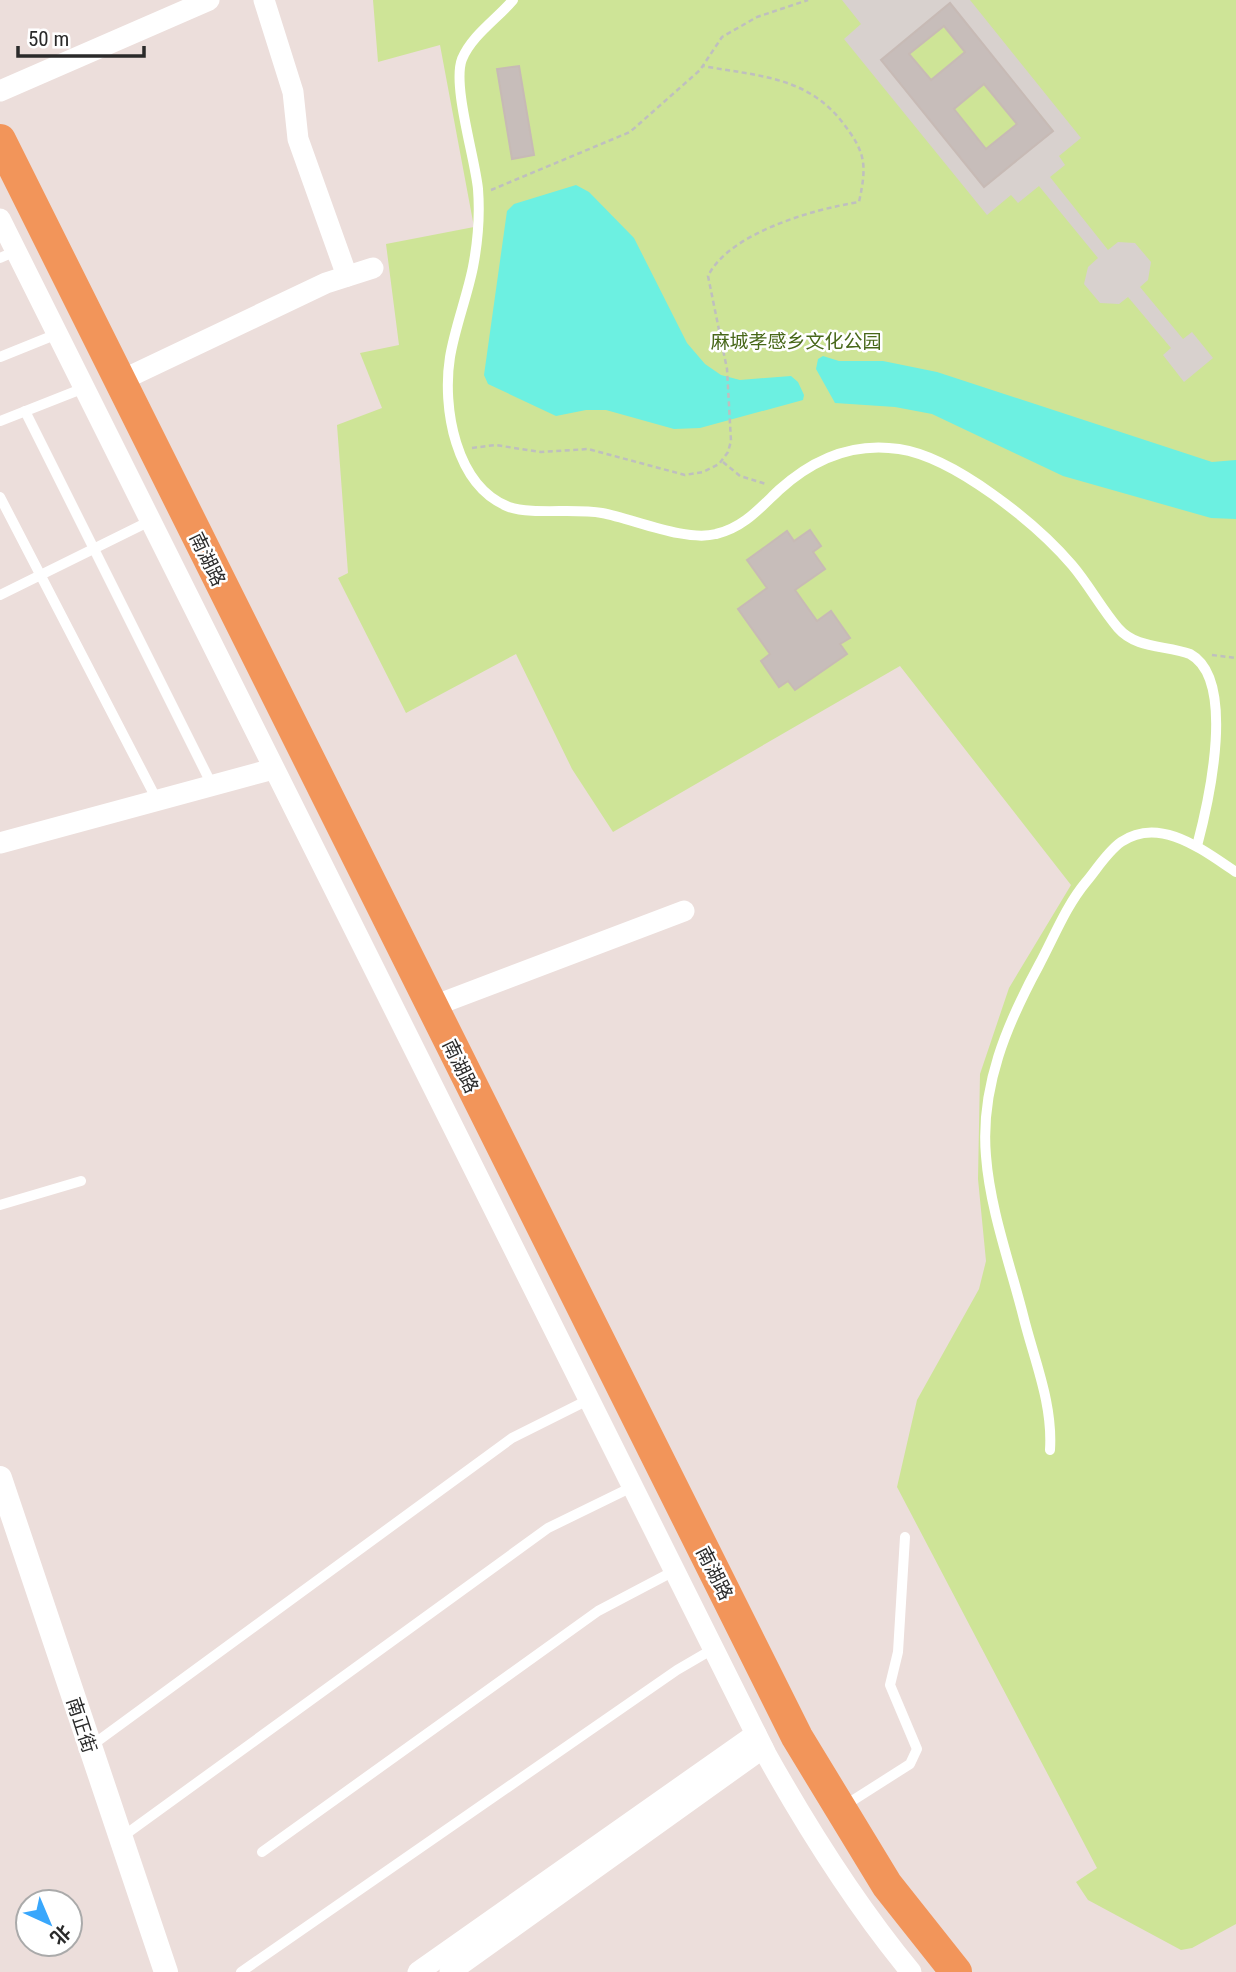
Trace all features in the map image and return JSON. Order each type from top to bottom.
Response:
[{"type":"main road","name":"南湖路","points":[[0,140],[797,1737],[838,1809],[887,1885],[956,1972]]},
{"type":"main road","name":"南湖路","points":[[0,182],[781,1746],[856,1872],[932,1972]]},
{"type":"street","points":[[0,91],[209,0]]},
{"type":"street","points":[[264,0],[293,92],[298,139],[347,276]]},
{"type":"street","points":[[0,219],[8,255],[57,334],[760,1741],[840,1877],[911,1972]]},
{"type":"street","points":[[120,381],[326,283],[373,268]]},
{"type":"street","points":[[0,843],[273,769]]},
{"type":"street","points":[[431,1007],[684,911]]},
{"type":"street","name":"南正街","points":[[0,1478],[166,1972]]},
{"type":"street","points":[[418,1972],[760,1741]]},
{"type":"street","points":[[450,1972],[760,1741]]},
{"type":"lane","points":[[513,0],[469,46],[459,70],[478,194],[476,252],[448,373],[449,407],[459,449],[470,472],[506,506],[523,510],[600,512],[694,536],[718,534],[740,525],[803,471],[845,450],[894,448],[929,457],[997,499],[1046,538],[1072,565],[1124,633],[1145,644],[1189,653],[1209,666],[1224,692],[1227,712],[1214,783],[1197,846]]},
{"type":"lane","points":[[0,357],[57,334]]},
{"type":"lane","points":[[0,421],[84,388]]},
{"type":"lane","points":[[25,411],[212,785]]},
{"type":"lane","points":[[0,497],[157,800]]},
{"type":"lane","points":[[0,595],[150,521]]},
{"type":"lane","points":[[1050,1450],[1048,1403],[988,1176],[986,1113],[995,1068],[1013,1016],[1079,890],[1111,852],[1130,837],[1153,832],[1164,833],[1197,846],[1236,872]]},
{"type":"lane","points":[[0,1205],[81,1181]]},
{"type":"lane","points":[[89,1748],[512,1438],[588,1400]]},
{"type":"lane","points":[[120,1838],[548,1528],[632,1487]]},
{"type":"lane","points":[[838,1809],[910,1764],[917,1749],[890,1685],[900,1639],[905,1537]]},
{"type":"lane","points":[[262,1852],[598,1611],[674,1571]]},
{"type":"lane","points":[[241,1972],[677,1670],[713,1649]]},
{"type":"path","points":[[478,194],[546,169],[630,132],[703,66],[714,45],[735,28],[808,0]]},
{"type":"path","points":[[459,449],[495,445],[541,452],[588,449],[685,475],[703,472],[722,461],[731,441],[727,369],[708,276],[714,264],[727,251],[795,217],[859,202],[865,175],[859,145],[834,112],[812,92],[789,82],[703,66]]},
{"type":"path","points":[[722,461],[740,476],[767,485],[776,494]]},
{"type":"green space","name":"麻城孝感乡文化公园","points":[[373,0],[1236,0],[1236,1924],[1192,1948],[1181,1950],[1088,1900],[1076,1882],[1097,1868],[897,1487],[917,1400],[979,1289],[986,1261],[978,1179],[980,1074],[1009,988],[1071,885],[900,666],[613,832],[572,769],[516,654],[406,713],[338,578],[348,573],[337,425],[382,408],[360,353],[399,345],[386,244],[474,227],[440,45],[378,62]]},
{"type":"shaded area","points":[[842,0],[970,0],[1081,138],[1059,156],[1065,165],[1050,177],[1108,250],[1118,242],[1135,243],[1151,262],[1148,280],[1140,287],[1183,339],[1192,332],[1213,358],[1184,382],[1163,355],[1171,348],[1128,297],[1119,304],[1100,303],[1084,284],[1088,267],[1098,258],[1039,186],[1018,203],[1011,195],[987,215],[844,39],[861,24]],"holes":[[[950,4],[1053,130],[984,187],[881,60]]]},
{"type":"water","points":[[576,185],[589,192],[634,238],[687,343],[705,364],[721,375],[740,380],[791,376],[798,382],[804,395],[803,400],[700,428],[674,429],[606,410],[586,410],[556,416],[488,384],[484,375],[507,211],[514,204]]},
{"type":"water","points":[[823,356],[839,361],[883,361],[937,372],[1212,462],[1236,460],[1236,519],[1211,518],[1063,476],[932,414],[895,407],[835,403],[816,369],[818,359]]},
{"type":"building","points":[[950,3],[1053,131],[984,187],[881,60]],"holes":[[[944,26],[965,52],[931,80],[909,54]],[[984,84],[1017,124],[986,149],[954,109]]]},
{"type":"building","points":[[519,66],[534,155],[512,159],[497,69]]},
{"type":"building","points":[[810,530],[821,546],[813,552],[825,569],[795,590],[817,621],[831,611],[850,638],[840,644],[847,654],[795,690],[788,681],[779,687],[761,661],[770,654],[738,609],[767,588],[747,560],[787,531],[794,541]]}]
